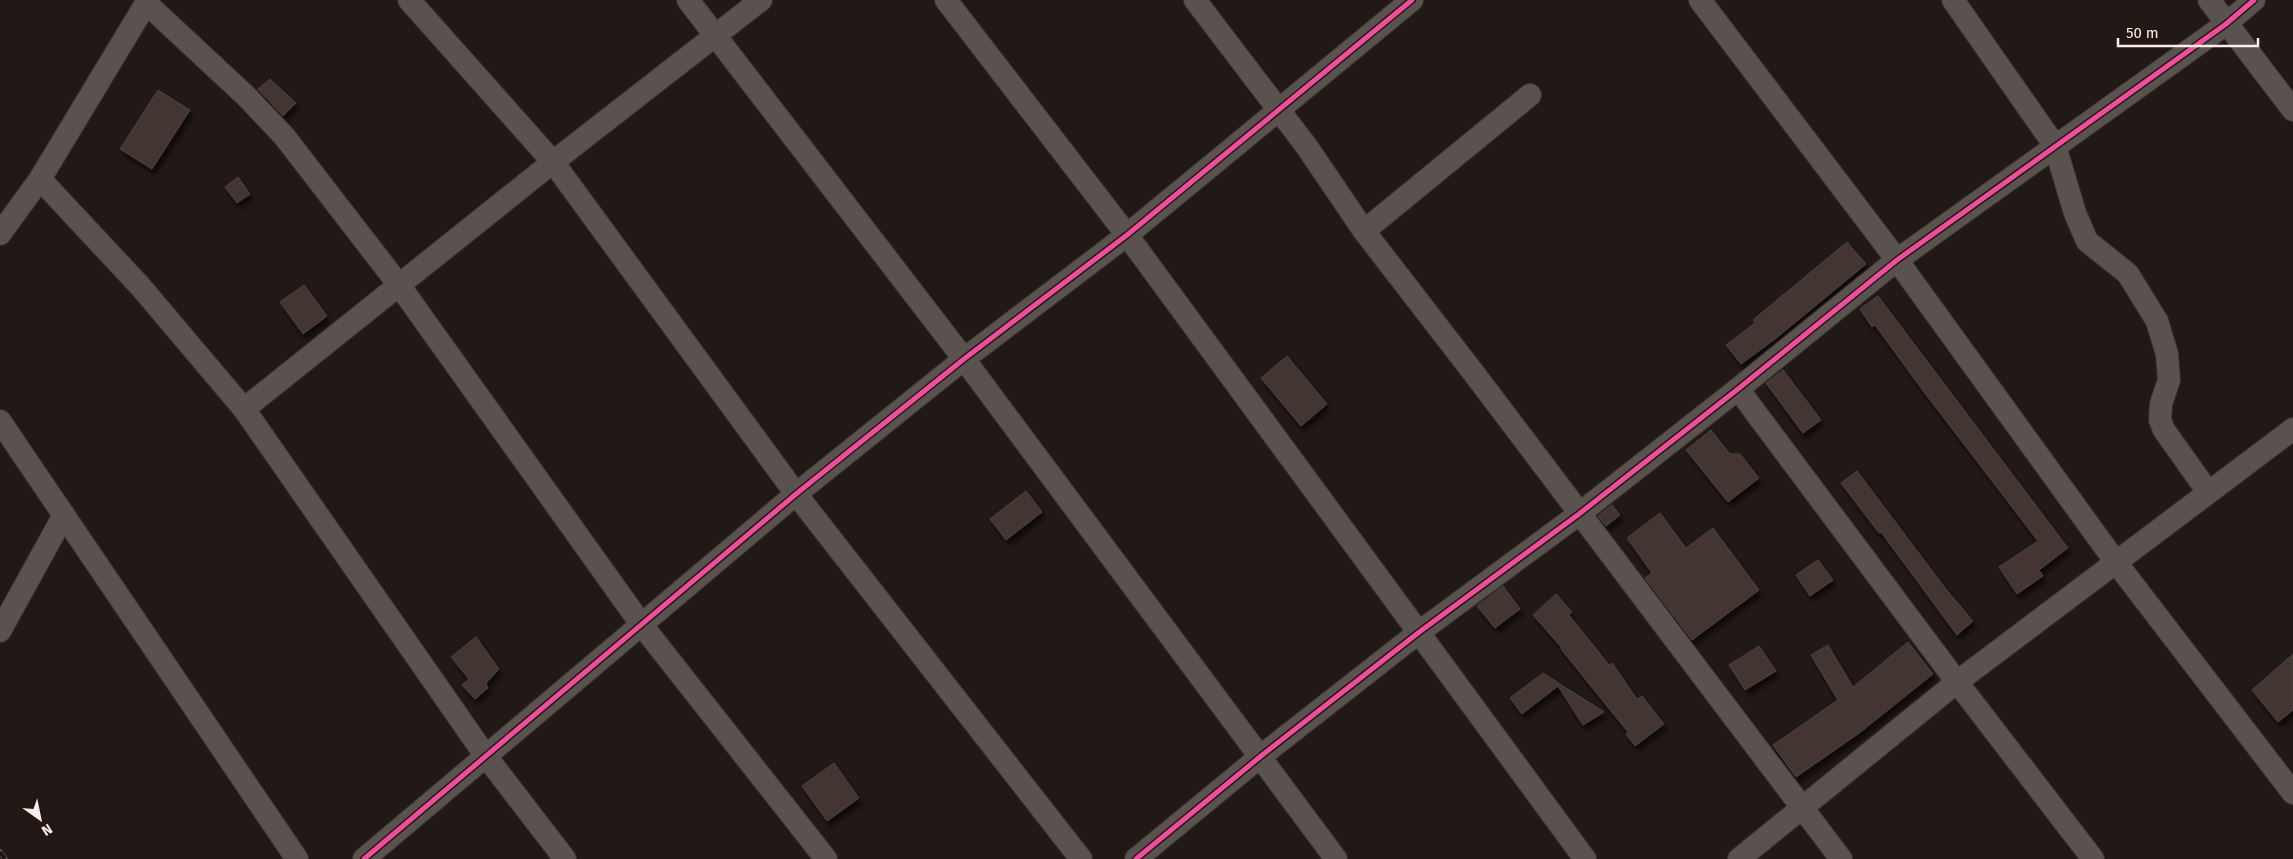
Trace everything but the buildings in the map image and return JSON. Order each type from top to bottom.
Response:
[{"type":"street","points":[[409,0],[553,162],[796,494],[1081,859]]},
{"type":"street","points":[[688,0],[964,359],[1336,859]]},
{"type":"street","points":[[244,409],[553,162],[761,0]]},
{"type":"street","points":[[946,0],[1127,235],[1585,859]]},
{"type":"street","points":[[1195,0],[1307,147],[1364,231],[1841,859]]},
{"type":"street","points":[[364,859],[796,494],[964,359],[1127,235],[1412,0]]},
{"type":"street","points":[[1700,0],[1897,260],[2115,562],[2293,793]]},
{"type":"street","points":[[1952,0],[2054,146],[2075,213],[2087,241],[2128,274],[2157,321],[2167,354],[2169,380],[2161,404],[2160,420],[2164,430],[2208,492]]},
{"type":"street","points":[[2209,0],[2293,110]]},
{"type":"street","points":[[1136,859],[1261,756],[1418,633],[1580,514],[1897,260],[2226,24],[2254,0]]},
{"type":"street","points":[[0,234],[40,179],[147,1],[246,96],[284,136],[399,285],[641,624],[826,859]]},
{"type":"street","points":[[1364,231],[1530,96]]},
{"type":"street","points":[[40,179],[140,286],[244,409],[485,755],[565,859]]},
{"type":"street","points":[[1738,389],[1957,682],[2093,859]]},
{"type":"street","points":[[0,421],[297,859]]},
{"type":"street","points":[[1739,859],[1957,682],[2208,492],[2292,433]]},
{"type":"street","points":[[0,632],[64,515]]},
{"type":"railway","points":[[0,852],[5,859]]},
{"type":"cycle path","points":[[364,859],[796,494],[964,359],[1127,235],[1412,0]]},
{"type":"cycle path","points":[[1136,859],[1261,756],[1418,633],[1579,514],[1738,389],[1897,260],[2226,24],[2254,0]]}]
